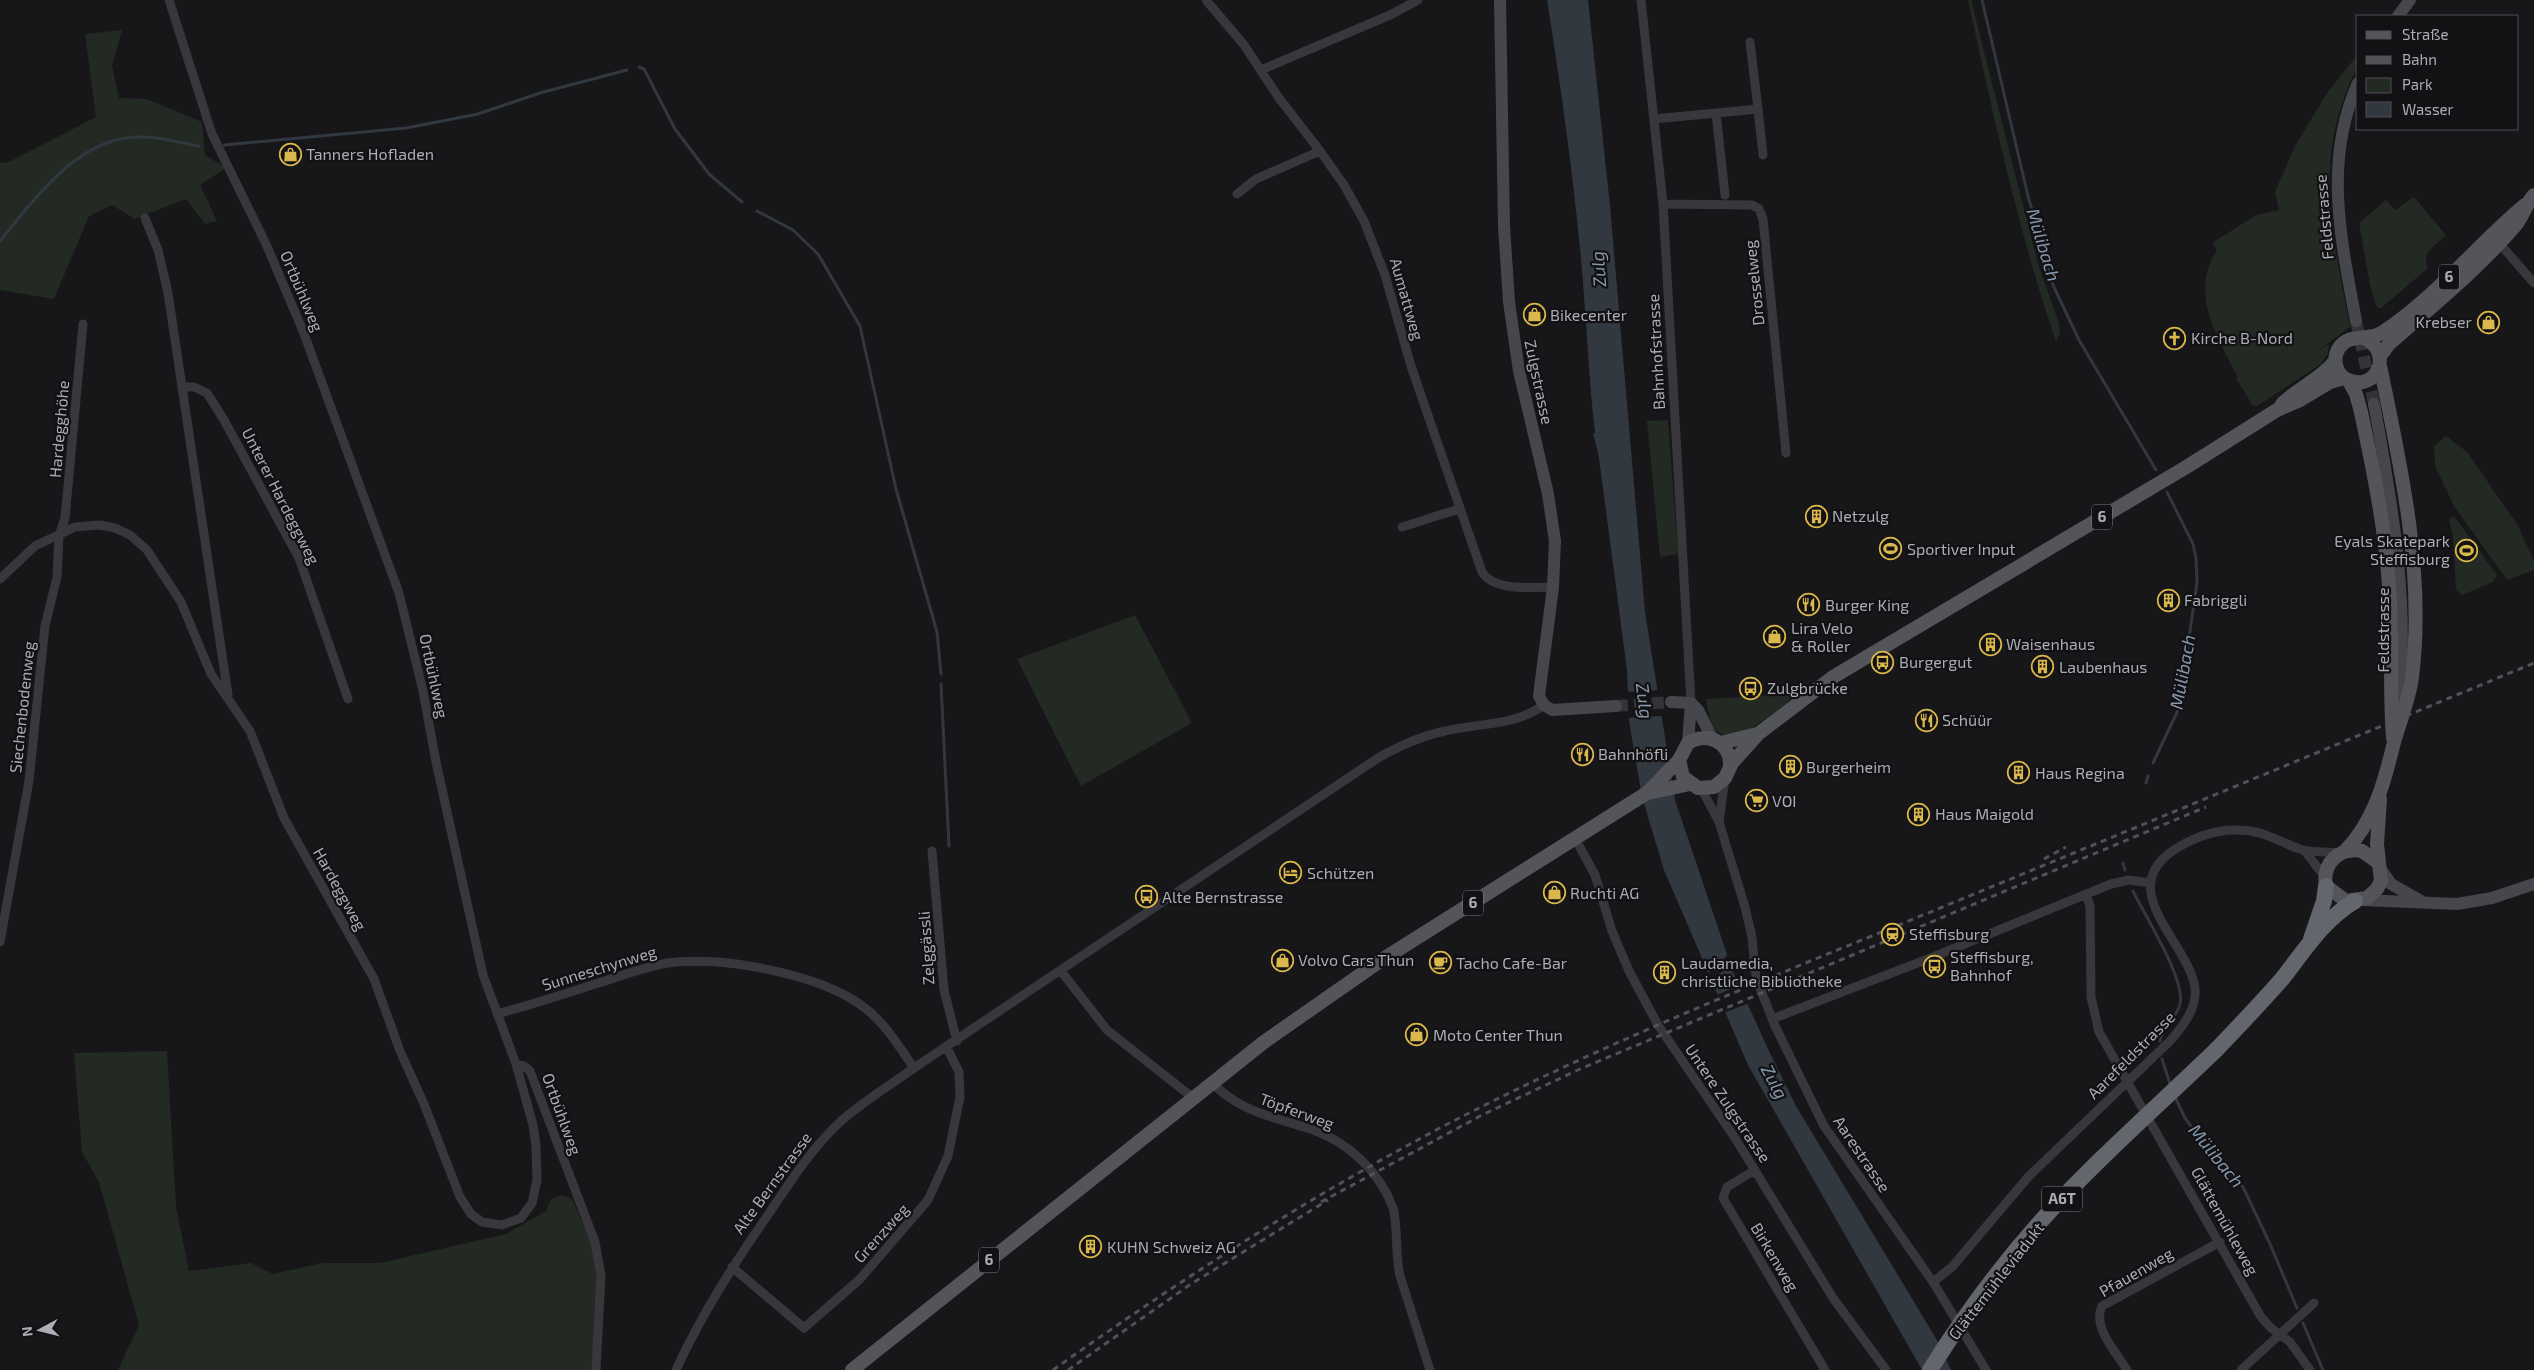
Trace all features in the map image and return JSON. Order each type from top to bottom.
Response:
[{"type":"highway","name":"A6T","points":[[2311,939],[2324,901],[2326,882]]},
{"type":"highway","name":"A6T","points":[[2311,939],[2341,910],[2358,900]]},
{"type":"highway","name":"Glättemühleviadukt","points":[[1930,1370],[1976,1302],[2041,1221],[2087,1172],[2217,1049],[2271,992],[2311,939]]},
{"type":"main road","name":"6","points":[[2380,361],[2389,344],[2435,304],[2499,243],[2520,220],[2531,204]]},
{"type":"main road","name":"6","points":[[2366,339],[2378,335],[2402,318],[2531,204]]},
{"type":"main road","points":[[2354,338],[2366,339],[2375,345],[2380,361],[2404,500],[2415,600],[2412,677],[2407,705],[2394,743],[2391,706],[2391,616],[2386,552],[2361,412],[2356,394],[2338,370],[2335,361],[2336,352],[2345,341],[2354,338]]},
{"type":"main road","name":"6","points":[[2277,410],[2294,392],[2326,371],[2335,361]]},
{"type":"main road","points":[[2346,379],[2359,382],[2370,379],[2380,361]]},
{"type":"main road","name":"6","points":[[1727,772],[1758,734],[1841,673],[2277,410],[2300,400],[2330,382],[2346,379]]},
{"type":"main road","name":"6","points":[[1716,741],[1758,734]]},
{"type":"main road","points":[[1699,738],[1716,741],[1729,756],[1727,772],[1714,787],[1691,786],[1681,774],[1678,762],[1688,743],[1699,738]]},
{"type":"main road","name":"Feldstrasse","points":[[2380,867],[2377,844],[2380,796],[2394,743]]},
{"type":"main road","name":"6","points":[[852,1370],[1211,1082],[1359,975],[1641,797],[1678,762]]},
{"type":"main road","name":"6","points":[[1641,797],[1691,786]]},
{"type":"main road","name":"Feldstrasse","points":[[2343,852],[2359,835],[2380,796]]},
{"type":"main road","points":[[2362,851],[2380,867],[2381,881],[2377,889],[2358,900],[2346,901],[2326,882],[2331,860],[2343,852],[2362,851]]},
{"type":"street","name":"Ortbühlweg","points":[[169,0],[212,134],[266,244],[302,331],[399,593],[424,691],[436,762],[481,968],[516,1064],[524,1066],[530,1071],[595,1242],[601,1275],[596,1370]]},
{"type":"street","name":"Aumattweg","points":[[1206,0],[1244,45],[1320,151],[1354,202],[1372,237],[1385,274],[1411,366],[1479,568],[1488,580],[1512,586],[1553,587]]},
{"type":"street","points":[[1261,70],[1390,15],[1418,0]]},
{"type":"street","name":"Zulgstrasse","points":[[1500,0],[1504,226],[1508,293],[1519,372],[1553,519],[1556,564],[1539,692],[1544,706]]},
{"type":"street","name":"Bahnhofstrasse","points":[[1641,0],[1662,204],[1691,703]]},
{"type":"street","points":[[2399,15],[2410,0]]},
{"type":"street","points":[[1750,42],[1763,155]]},
{"type":"street","name":"Feldstrasse","points":[[2356,89],[2344,124],[2336,178],[2341,240],[2356,321]]},
{"type":"street","points":[[1654,119],[1758,109]]},
{"type":"street","points":[[1716,113],[1725,195]]},
{"type":"street","points":[[1237,194],[1256,179],[1320,151]]},
{"type":"street","name":"Drosselweg","points":[[1662,204],[1752,205],[1760,209],[1763,219],[1786,453]]},
{"type":"street","points":[[145,218],[158,250],[168,293],[228,697]]},
{"type":"street","points":[[2499,243],[2534,283]]},
{"type":"street","name":"Hardegghöhe","points":[[59,536],[65,518],[83,324]]},
{"type":"street","name":"Unterer Hardeggweg","points":[[182,387],[194,387],[207,393],[224,420],[298,558],[348,698]]},
{"type":"street","name":"Feldstrasse","points":[[2374,404],[2391,500],[2401,585],[2402,671],[2394,743]]},
{"type":"street","points":[[1402,527],[1459,509]]},
{"type":"street","name":"Hardeggweg","points":[[0,579],[28,551],[75,527],[108,526],[125,532],[142,544],[175,591],[206,662],[250,731],[293,836],[374,979],[400,1051],[427,1112],[460,1197],[477,1219],[492,1225],[512,1223],[521,1218],[532,1203],[536,1190],[536,1146],[528,1104],[516,1064]]},
{"type":"street","name":"Siechenbodenweg","points":[[0,942],[30,772],[42,653],[56,577],[59,536]]},
{"type":"street","points":[[1671,702],[1691,703],[1698,710],[1716,741]]},
{"type":"street","points":[[1688,743],[1691,703]]},
{"type":"street","points":[[1544,706],[1557,710],[1616,706]]},
{"type":"street","name":"Alte Bernstrasse","points":[[676,1370],[703,1316],[732,1267],[799,1169],[829,1134],[852,1112],[914,1068],[947,1048],[1155,907],[1393,750],[1420,738],[1444,731],[1524,718],[1544,706]]},
{"type":"street","points":[[1719,822],[1727,772]]},
{"type":"street","points":[[1691,786],[1719,822]]},
{"type":"street","name":"Aarestrasse","points":[[1719,822],[1752,937],[1755,971],[1772,1019],[1824,1126],[1933,1282],[1986,1370]]},
{"type":"street","points":[[1772,1019],[2120,881],[2129,880],[2151,883],[2156,867],[2166,855],[2193,840],[2222,831],[2252,830],[2275,837],[2304,850],[2343,852]]},
{"type":"street","name":"Untere Zulgstrasse","points":[[1575,838],[1590,864],[1617,942],[1652,1015],[1755,1170],[1833,1298],[1886,1370]]},
{"type":"street","points":[[2304,850],[2326,882]]},
{"type":"street","name":"Zelggässli","points":[[932,851],[944,990],[957,1041]]},
{"type":"street","points":[[2380,867],[2392,884],[2421,901]]},
{"type":"street","name":"Aarefeldstrasse","points":[[1933,1282],[1952,1267],[2029,1176],[2166,1045],[2188,1018],[2194,1004],[2195,988],[2190,973],[2155,908],[2151,883]]},
{"type":"street","points":[[2358,900],[2421,901],[2440,904],[2474,902],[2534,884]]},
{"type":"street","name":"Glättemühleweg","points":[[2086,895],[2090,906],[2094,1014],[2108,1051],[2220,1242],[2261,1317],[2290,1342],[2310,1370]]},
{"type":"street","name":"Sunneschynweg","points":[[497,1014],[642,969],[668,963],[715,962],[742,965],[806,980],[846,996],[875,1016],[888,1030],[914,1068]]},
{"type":"street","points":[[1061,971],[1107,1030],[1192,1097]]},
{"type":"street","name":"Grenzweg","points":[[732,1267],[804,1328],[860,1279],[925,1206],[948,1156],[960,1097],[960,1081],[955,1063],[947,1048]]},
{"type":"street","name":"Töpferweg","points":[[1211,1082],[1227,1097],[1256,1113],[1329,1137],[1352,1151],[1368,1168],[1394,1212],[1398,1268],[1430,1370]]},
{"type":"street","name":"Birkenweg","points":[[1755,1170],[1727,1187],[1723,1198],[1825,1370]]},
{"type":"street","name":"Pfauenweg","points":[[2127,1370],[2102,1328],[2099,1313],[2102,1306],[2220,1242]]},
{"type":"street","points":[[2241,1370],[2278,1333],[2314,1303]]},
{"type":"green space","points":[[1968,0],[1971,0],[2038,264],[2059,323],[2060,332],[2056,342],[2018,215]]},
{"type":"green space","points":[[122,30],[112,66],[119,98],[147,99],[202,122],[205,155],[226,168],[200,185],[217,221],[205,224],[186,199],[135,219],[112,205],[89,216],[54,299],[0,290],[0,163],[9,162],[96,117],[85,34]]},
{"type":"green space","points":[[2356,57],[2356,69],[2337,120],[2330,162],[2333,233],[2350,327],[2314,354],[2329,344],[2328,353],[2321,364],[2257,406],[2253,406],[2236,378],[2238,377],[2209,315],[2206,299],[2206,282],[2209,266],[2217,250],[2212,243],[2256,215],[2279,210],[2275,192],[2295,146],[2327,93]]},
{"type":"green space","points":[[2414,197],[2446,235],[2428,253],[2426,262],[2428,268],[2381,308],[2377,308],[2370,285],[2359,223],[2386,200],[2395,210]]},
{"type":"green space","points":[[1668,420],[1678,554],[1660,557],[1647,421]]},
{"type":"green space","points":[[2446,436],[2467,452],[2517,524],[2534,561],[2534,570],[2507,580],[2454,506],[2435,466],[2434,446]]},
{"type":"green space","name":"Eyals Skatepark Steffisburg","points":[[2454,516],[2497,575],[2493,582],[2462,595],[2456,590],[2453,536],[2449,520]]},
{"type":"green space","points":[[1135,615],[1192,723],[1081,786],[1017,659]]},
{"type":"green space","points":[[1794,694],[1795,696],[1768,717],[1744,732],[1733,735],[1723,735],[1715,729],[1710,719],[1706,699]]},
{"type":"green space","points":[[167,1051],[176,1207],[189,1271],[251,1263],[273,1274],[322,1263],[380,1263],[506,1234],[546,1211],[551,1199],[561,1195],[572,1199],[592,1244],[598,1276],[592,1370],[118,1370],[139,1325],[99,1182],[82,1152],[74,1053]]},
{"type":"water","name":"Zulg","points":[[1547,0],[1588,0],[1610,206],[1645,612],[1675,800],[1733,972],[1769,1051],[1796,1106],[1937,1340],[1951,1370],[1922,1370],[1748,1065],[1664,870],[1642,797],[1629,721],[1627,670],[1599,458],[1593,433],[1595,433],[1577,217]]},
{"type":"pier","points":[[1660,690],[1663,716],[1626,718],[1625,692]]},
{"type":"pier","points":[[1730,953],[1732,962],[1709,984],[1705,976]]},
{"type":"pier","points":[[1741,985],[1749,1003],[1721,1014],[1714,996]]},
{"type":"waterway","name":"Mülibach","points":[[1982,0],[2028,196],[2053,285],[2079,340],[2156,470]]},
{"type":"waterway","points":[[639,67],[644,69],[675,129],[709,174],[742,202]]},
{"type":"waterway","points":[[224,145],[406,128],[478,114],[540,93],[627,70]]},
{"type":"waterway","points":[[0,241],[60,173],[96,147],[117,140],[139,137],[199,146]]},
{"type":"waterway","points":[[757,211],[793,230],[818,254],[860,326],[896,489],[937,632],[941,674]]},
{"type":"waterway","name":"Mülibach","points":[[2153,763],[2179,708],[2197,582],[2196,558],[2193,544],[2167,492]]},
{"type":"waterway","points":[[941,684],[949,846]]},
{"type":"waterway","name":"Mülibach","points":[[2146,783],[2148,776]]},
{"type":"waterway","name":"Mülibach","points":[[2123,863],[2125,870]]},
{"type":"waterway","name":"Mülibach","points":[[2133,891],[2171,964],[2180,993],[2180,1004],[2176,1014],[2161,1036],[2160,1041]]},
{"type":"waterway","name":"Mülibach","points":[[2162,1059],[2171,1087]]},
{"type":"waterway","name":"Mülibach","points":[[2175,1097],[2185,1118],[2203,1143],[2243,1187],[2297,1308]]},
{"type":"waterway","name":"Mülibach","points":[[2303,1323],[2323,1370]]},
{"type":"tunnel","points":[[2356,321],[2374,404]]},
{"type":"tunnel","points":[[1616,706],[1671,702]]},
{"type":"railway","points":[[1053,1370],[1147,1305],[1290,1213],[1438,1129],[1562,1068],[1689,1011],[2534,663]]},
{"type":"railway","points":[[1321,1202],[1482,1115],[1580,1069],[2206,807]]},
{"type":"railway","points":[[2044,859],[2066,847]]},
{"type":"railway","points":[[1068,1370],[1191,1284],[1328,1200]]},
{"type":"place","name":"Tanners Hofladen","points":[[290,154]]},
{"type":"place","name":"Bikecenter","points":[[1534,315]]},
{"type":"place","name":"Krebser","points":[[2488,322]]},
{"type":"place","name":"Kirche B-Nord","points":[[2175,338]]},
{"type":"place","name":"Netzulg","points":[[1816,516]]},
{"type":"place","name":"Sportiver Input","points":[[1891,549]]},
{"type":"place","name":"Eyals Skatepark Steffisburg","points":[[2466,550]]},
{"type":"place","name":"Fabriggli","points":[[2168,600]]},
{"type":"place","name":"Burger King","points":[[1809,605]]},
{"type":"place","name":"Lira Velo & Roller","points":[[1775,637]]},
{"type":"place","name":"Waisenhaus","points":[[1990,644]]},
{"type":"place","name":"Burgergut","points":[[1883,662]]},
{"type":"place","name":"Laubenhaus","points":[[2043,667]]},
{"type":"place","name":"Zulgbrücke","points":[[1751,688]]},
{"type":"place","name":"Schüür","points":[[1926,720]]},
{"type":"place","name":"Bahnhöfli","points":[[1582,754]]},
{"type":"place","name":"Burgerheim","points":[[1790,767]]},
{"type":"place","name":"Haus Regina","points":[[2019,773]]},
{"type":"place","name":"VOI","points":[[1756,801]]},
{"type":"place","name":"Haus Maigold","points":[[1919,814]]},
{"type":"place","name":"Schützen","points":[[1291,873]]},
{"type":"place","name":"Ruchti AG","points":[[1554,893]]},
{"type":"place","name":"Alte Bernstrasse","points":[[1146,897]]},
{"type":"place","name":"Steffisburg","points":[[1893,934]]},
{"type":"place","name":"Volvo Cars Thun","points":[[1282,960]]},
{"type":"place","name":"Tacho Cafe-Bar","points":[[1440,963]]},
{"type":"place","name":"Steffisburg, Bahnhof","points":[[1934,966]]},
{"type":"place","name":"Laudamedia, christliche Bibliotheke","points":[[1665,972]]},
{"type":"place","name":"Moto Center Thun","points":[[1417,1035]]},
{"type":"place","name":"KUHN Schweiz AG","points":[[1091,1247]]}]
